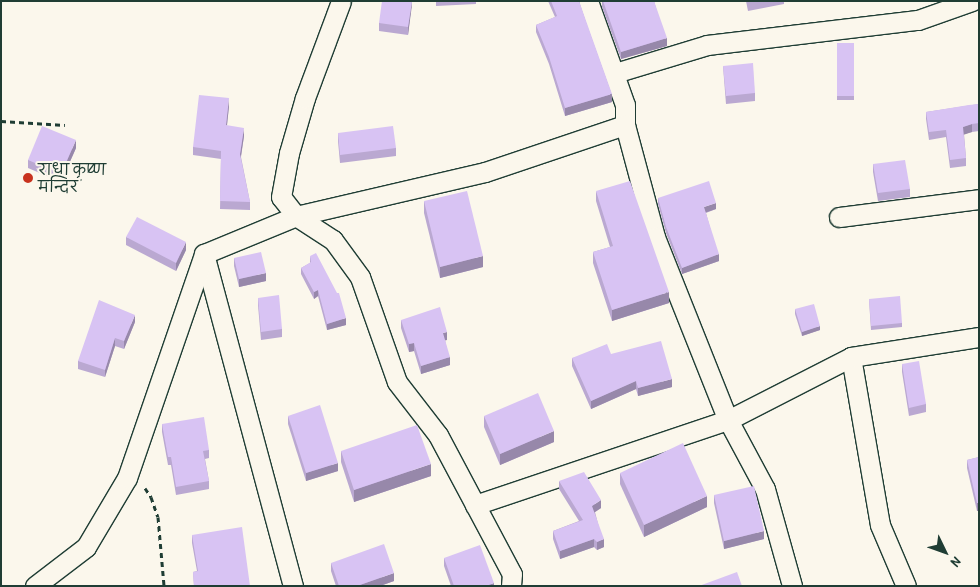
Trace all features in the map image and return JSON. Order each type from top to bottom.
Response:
[{"type":"street","points":[[341,1],[304,98],[289,153],[281,197],[296,216],[333,240],[360,277],[397,382],[438,435],[512,574],[511,586]]},
{"type":"street","points":[[588,1],[625,105],[625,125],[655,237],[728,420],[765,489],[792,586]]},
{"type":"street","points":[[615,73],[707,45],[918,20],[972,1]]},
{"type":"street","points":[[35,586],[86,546],[127,478],[204,254],[296,216],[485,172],[625,125]]},
{"type":"street","points":[[839,217],[979,199]]},
{"type":"street","points":[[204,254],[293,586]]},
{"type":"street","points":[[475,505],[728,420],[851,357],[979,337]]},
{"type":"street","points":[[851,357],[880,525],[906,586]]},
{"type":"path","points":[[1,122],[65,124]]},
{"type":"path","points":[[127,478],[142,485],[151,496],[158,517],[164,586]]},
{"type":"building","points":[[382,1],[412,1],[408,27],[379,23]]},
{"type":"building","points":[[551,1],[579,1],[612,94],[565,108],[549,57],[536,25],[557,16]]},
{"type":"building","points":[[603,1],[654,1],[667,38],[621,52]]},
{"type":"building","points":[[837,43],[854,43],[854,96],[837,96]]},
{"type":"building","points":[[753,63],[755,93],[726,96],[723,66]]},
{"type":"building","points":[[199,95],[229,98],[226,125],[244,128],[240,154],[250,202],[220,201],[221,151],[193,147]]},
{"type":"building","points":[[979,104],[979,123],[963,127],[966,158],[950,160],[946,130],[929,132],[926,112]]},
{"type":"building","points":[[42,126],[76,140],[61,174],[28,160]]},
{"type":"building","points":[[393,126],[396,148],[340,155],[338,133]]},
{"type":"building","points":[[905,160],[910,189],[878,193],[873,164]]},
{"type":"building","points":[[630,181],[669,292],[612,310],[593,252],[613,246],[596,191]]},
{"type":"building","points":[[709,181],[716,203],[704,207],[719,254],[682,268],[666,227],[658,198]]},
{"type":"building","points":[[467,191],[483,256],[440,267],[424,201]]},
{"type":"building","points":[[137,217],[186,242],[176,263],[126,237]]},
{"type":"building","points":[[261,252],[266,273],[239,279],[234,258]]},
{"type":"building","points":[[316,253],[337,293],[339,293],[346,318],[327,324],[318,290],[314,292],[301,268],[311,262],[310,256]]},
{"type":"building","points":[[279,295],[282,329],[261,332],[258,298]]},
{"type":"building","points":[[900,296],[902,323],[871,326],[869,299]]},
{"type":"building","points":[[99,300],[135,315],[124,341],[115,338],[105,370],[78,361]]},
{"type":"building","points":[[814,304],[820,326],[802,332],[795,309]]},
{"type":"building","points":[[440,307],[447,332],[443,333],[450,357],[421,366],[414,343],[409,344],[401,320]]},
{"type":"building","points":[[661,341],[672,379],[638,388],[636,381],[591,401],[572,358],[607,344],[611,354]]},
{"type":"building","points":[[919,361],[926,404],[909,408],[902,364]]},
{"type":"building","points":[[538,393],[554,431],[500,454],[484,416]]},
{"type":"building","points":[[320,405],[338,463],[306,473],[288,416]]},
{"type":"building","points":[[204,417],[209,450],[203,451],[209,481],[176,487],[171,457],[168,457],[162,424]]},
{"type":"building","points":[[417,425],[431,464],[354,490],[341,451]]},
{"type":"building","points":[[683,443],[707,496],[644,525],[620,473]]},
{"type":"building","points":[[979,457],[979,503],[977,503],[967,460]]},
{"type":"building","points":[[584,472],[601,500],[592,506],[604,539],[597,542],[594,539],[560,551],[553,531],[583,520],[559,481]]},
{"type":"building","points":[[754,486],[764,531],[724,541],[714,495]]},
{"type":"building","points":[[242,527],[250,586],[194,586],[193,572],[198,571],[192,535]]},
{"type":"building","points":[[384,544],[394,573],[357,586],[339,586],[331,563]]},
{"type":"building","points":[[480,545],[494,583],[486,586],[454,586],[444,558]]},
{"type":"building","points":[[737,572],[742,586],[699,586]]},
{"type":"place","name":"राधा कृष्ण मन्दिर","points":[[28,178]]}]
